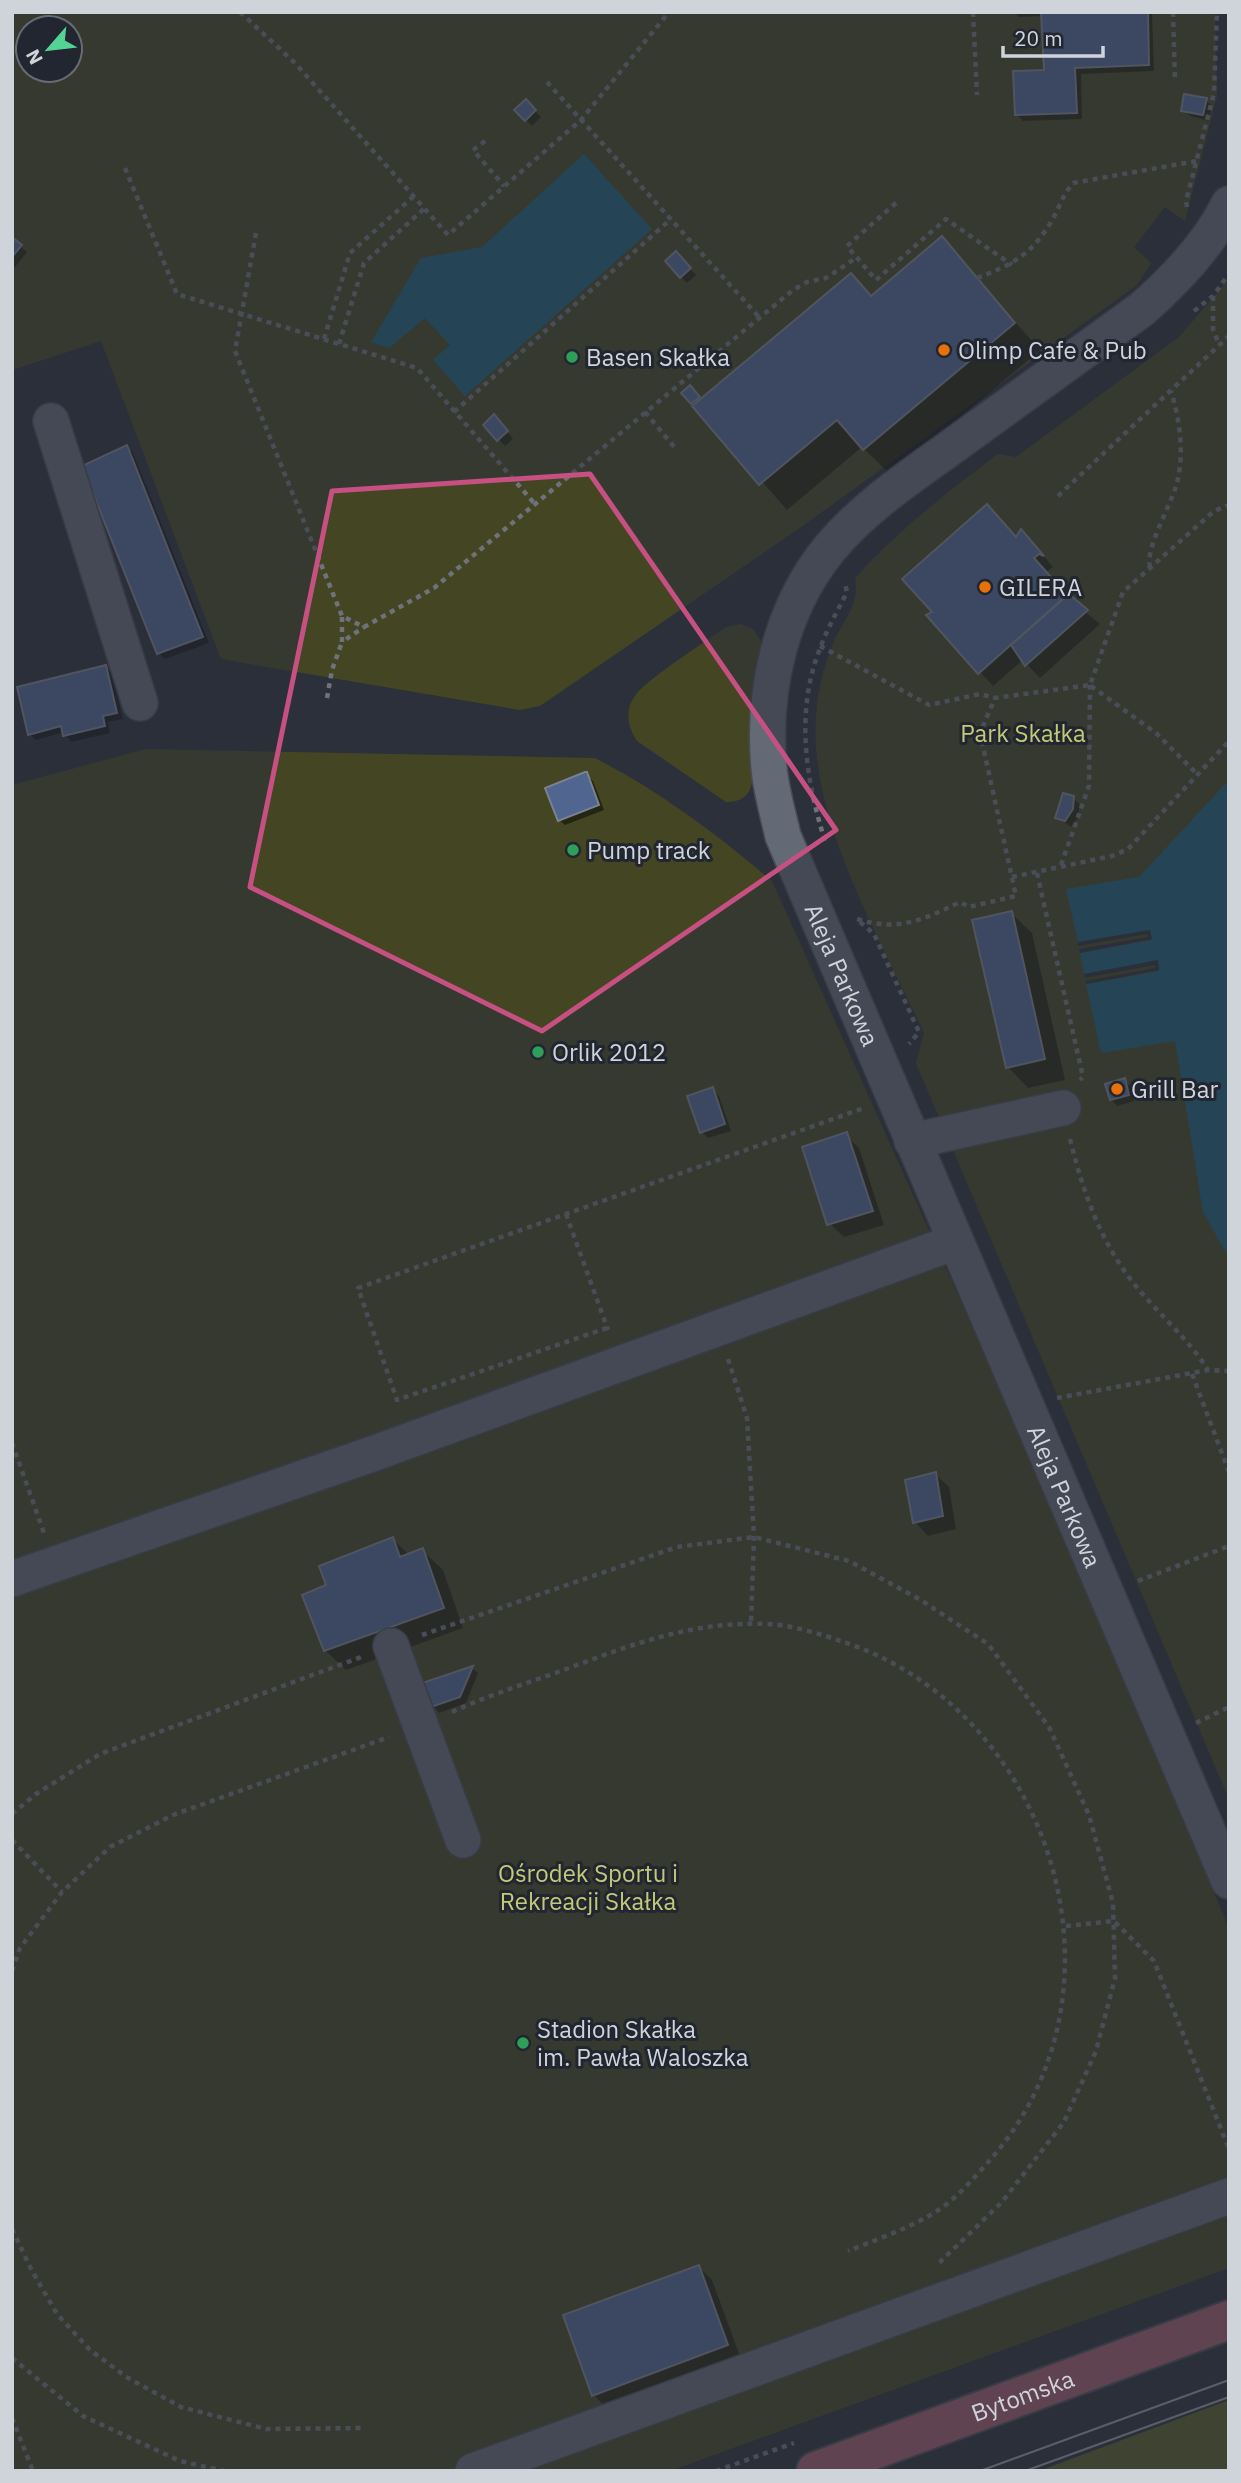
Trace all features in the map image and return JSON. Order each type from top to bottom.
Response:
[{"type":"main road","name":"Bytomska","points":[[816,2471],[1229,2320]]},
{"type":"street","name":"Aleja Parkowa","points":[[1229,204],[1222,218],[1168,286],[1142,309],[889,493],[861,516],[831,547],[806,583],[786,628],[771,677],[767,719],[769,770],[783,836],[1229,1881]]},
{"type":"street","points":[[51,421],[140,703]]},
{"type":"street","points":[[912,1141],[1063,1108]]},
{"type":"street","points":[[12,1579],[372,1454],[955,1242]]},
{"type":"street","points":[[391,1646],[464,1840]]},
{"type":"street","points":[[473,2471],[1229,2196]]},
{"type":"path","points":[[240,12],[295,63],[448,235],[581,120],[669,12]]},
{"type":"path","points":[[973,12],[977,95]]},
{"type":"path","points":[[1173,12],[1175,82]]},
{"type":"path","points":[[1188,211],[1186,201],[1214,93],[1217,12]]},
{"type":"path","points":[[547,82],[759,317]]},
{"type":"path","points":[[485,141],[473,150],[504,186]]},
{"type":"path","points":[[977,278],[1012,265],[1031,249],[1053,220],[1063,195],[1073,183],[1197,161]]},
{"type":"path","points":[[125,168],[177,294],[417,368],[534,503]]},
{"type":"path","points":[[324,339],[350,253],[414,196]]},
{"type":"path","points":[[896,203],[847,246],[876,280],[946,219],[1012,265]]},
{"type":"path","points":[[339,344],[364,263],[425,208]]},
{"type":"path","points":[[454,412],[671,219]]},
{"type":"path","points":[[256,233],[235,351],[342,616],[342,642],[332,670],[327,698]]},
{"type":"path","points":[[342,642],[433,588],[793,290],[807,282],[826,278],[856,258]]},
{"type":"path","points":[[1185,318],[1213,296],[1229,274]]},
{"type":"path","points":[[1213,296],[1213,329],[1219,345]]},
{"type":"path","points":[[1058,496],[1229,336]]},
{"type":"path","points":[[1150,567],[1147,558],[1167,511],[1182,461],[1171,391]]},
{"type":"path","points":[[645,412],[676,449]]},
{"type":"path","points":[[1061,866],[1089,786],[1090,685],[1123,592],[1214,511],[1229,505]]},
{"type":"path","points":[[826,844],[814,806],[805,738],[807,706],[820,646],[847,592],[843,575]]},
{"type":"path","points":[[342,616],[365,627]]},
{"type":"path","points":[[820,646],[929,705],[980,694],[995,698],[1090,685],[1156,733],[1198,775]]},
{"type":"path","points":[[857,919],[879,926],[919,922],[960,902],[970,907],[1016,896],[980,733],[995,698]]},
{"type":"path","points":[[1012,877],[1112,856],[1128,849],[1229,741]]},
{"type":"path","points":[[1037,873],[1083,1077],[1063,1108],[1088,1202],[1108,1245],[1129,1278],[1193,1346],[1208,1370]]},
{"type":"path","points":[[852,909],[857,919],[874,934],[919,1032],[904,1051]]},
{"type":"path","points":[[607,1328],[397,1400],[358,1288],[868,1107]]},
{"type":"path","points":[[566,1214],[620,1364]]},
{"type":"path","points":[[1026,1404],[1208,1370],[1229,1371]]},
{"type":"path","points":[[732,1372],[747,1418],[754,1537],[751,1624]]},
{"type":"path","points":[[1192,1374],[1229,1472]]},
{"type":"path","points":[[12,1443],[55,1564]]},
{"type":"path","points":[[12,1814],[36,1794],[100,1754],[391,1646],[677,1547],[754,1537],[849,1561],[919,1599],[988,1644],[1054,1740],[1088,1815],[1113,1903],[1115,1978],[1096,2051],[1065,2122],[1002,2203],[937,2264]]},
{"type":"path","points":[[1133,1583],[1229,1546]]},
{"type":"path","points":[[447,1714],[652,1637],[708,1625],[770,1624],[829,1637],[878,1653],[941,1693],[985,1737],[1018,1785],[1045,1843],[1066,1926],[1066,1975],[1057,2035],[1041,2083],[1011,2137],[939,2210],[848,2251]]},
{"type":"path","points":[[1188,1712],[1199,1737]]},
{"type":"path","points":[[12,1970],[20,1948],[62,1892],[110,1847],[173,1815],[396,1734]]},
{"type":"path","points":[[12,1840],[62,1892]]},
{"type":"path","points":[[1066,1926],[1114,1921]]},
{"type":"path","points":[[1114,1921],[1154,1961],[1229,2150]]},
{"type":"path","points":[[12,2228],[31,2270],[57,2314],[90,2350],[128,2378],[181,2407],[266,2429],[363,2428]]},
{"type":"path","points":[[12,2358],[83,2416],[180,2461],[224,2471]]},
{"type":"path","points":[[12,2418],[33,2471]]},
{"type":"highlighted area","points":[[590,474],[836,830],[542,1031],[250,887],[332,491]]},
{"type":"green space","name":"Basen Skałka","points":[[12,12],[1215,12],[1217,96],[1185,221],[1165,207],[1134,247],[1151,263],[1137,285],[801,527],[540,706],[520,710],[221,659],[101,341],[12,370]]},
{"type":"green space","name":"Park Skałka","points":[[1229,279],[1229,1799],[916,1063],[924,1033],[870,920],[836,838],[824,797],[817,757],[816,718],[819,689],[827,660],[853,603],[855,578],[923,513],[998,454],[1016,457],[1179,337]]},
{"type":"green space","points":[[740,624],[753,629],[762,643],[750,706],[752,783],[743,798],[726,802],[637,741],[631,730],[628,713],[635,696],[651,680],[726,627]]},
{"type":"green space","name":"Ośrodek Sportu i Rekreacji Skałka","points":[[146,749],[595,758],[642,784],[687,814],[772,881],[1062,1527],[1229,1929],[1229,2268],[670,2471],[12,2471],[12,785]]},
{"type":"green space","points":[[1229,2400],[1229,2471],[1039,2471]]},
{"type":"water","points":[[584,154],[652,229],[465,396],[433,360],[450,345],[425,318],[389,348],[371,342],[421,258],[482,247]]},
{"type":"water","points":[[1229,780],[1229,1258],[1203,1212],[1175,1041],[1101,1053],[1086,984],[1159,971],[1158,961],[1084,974],[1080,953],[1151,940],[1150,930],[1078,942],[1066,889],[1139,877]]},
{"type":"pier","points":[[1150,930],[1152,939],[1080,953],[1079,949],[1148,937],[1147,934],[1078,946],[1078,942]]},
{"type":"pier","points":[[1158,960],[1159,970],[1086,984],[1085,981],[1155,968],[1155,965],[1085,978],[1084,974]]},
{"type":"building","points":[[1041,12],[1148,12],[1149,65],[1075,68],[1077,113],[1015,115],[1013,71],[1044,70]]},
{"type":"building","points":[[1184,94],[1207,98],[1203,115],[1181,111]]},
{"type":"building","points":[[526,99],[536,110],[525,121],[514,110]]},
{"type":"building","points":[[942,236],[1015,323],[863,450],[837,420],[759,485],[692,406],[851,273],[871,296]]},
{"type":"building","points":[[12,237],[22,245],[12,257]]},
{"type":"building","points":[[676,251],[691,268],[680,278],[665,261]]},
{"type":"building","points":[[690,385],[700,397],[691,404],[681,393]]},
{"type":"building","points":[[494,414],[508,431],[497,441],[483,425]]},
{"type":"building","points":[[127,445],[203,637],[157,654],[82,466]]},
{"type":"building","name":"GILERA","points":[[987,504],[1016,537],[1021,529],[1044,556],[1039,554],[1034,558],[1067,595],[978,674],[926,615],[932,612],[902,579]]},
{"type":"building","points":[[1069,594],[1088,610],[1025,666],[1011,645]]},
{"type":"building","points":[[106,665],[117,713],[103,716],[105,726],[63,736],[61,726],[28,735],[17,687]]},
{"type":"building","points":[[585,772],[599,805],[558,821],[545,788]]},
{"type":"building","points":[[1063,793],[1074,796],[1073,809],[1065,821],[1055,818]]},
{"type":"building","points":[[1012,911],[1045,1059],[1006,1068],[972,920]]},
{"type":"building","name":"Grill Bar","points":[[1125,1078],[1129,1095],[1110,1100],[1105,1084]]},
{"type":"building","points":[[713,1087],[725,1124],[700,1133],[687,1096]]},
{"type":"building","points":[[847,1132],[873,1211],[827,1225],[802,1147]]},
{"type":"building","points":[[936,1472],[943,1516],[913,1523],[905,1480]]},
{"type":"building","points":[[393,1537],[400,1557],[423,1548],[444,1608],[324,1651],[302,1595],[326,1585],[319,1566]]},
{"type":"building","points":[[473,1666],[460,1697],[431,1707],[422,1683]]},
{"type":"building","points":[[699,2265],[728,2345],[592,2396],[563,2315]]},
{"type":"tram line","points":[[980,2471],[1229,2380]]},
{"type":"tram line","points":[[1025,2471],[1229,2397]]},
{"type":"place","name":"Olimp Cafe & Pub","points":[[944,350]]},
{"type":"place","name":"Basen Skałka","points":[[572,357]]},
{"type":"place","name":"GILERA","points":[[985,587]]},
{"type":"place","name":"Pump track","points":[[573,850]]},
{"type":"place","name":"Orlik 2012","points":[[538,1052]]},
{"type":"place","name":"Grill Bar","points":[[1117,1089]]},
{"type":"place","name":"Stadion Skałka im. Pawła Waloszka","points":[[523,2043]]}]
